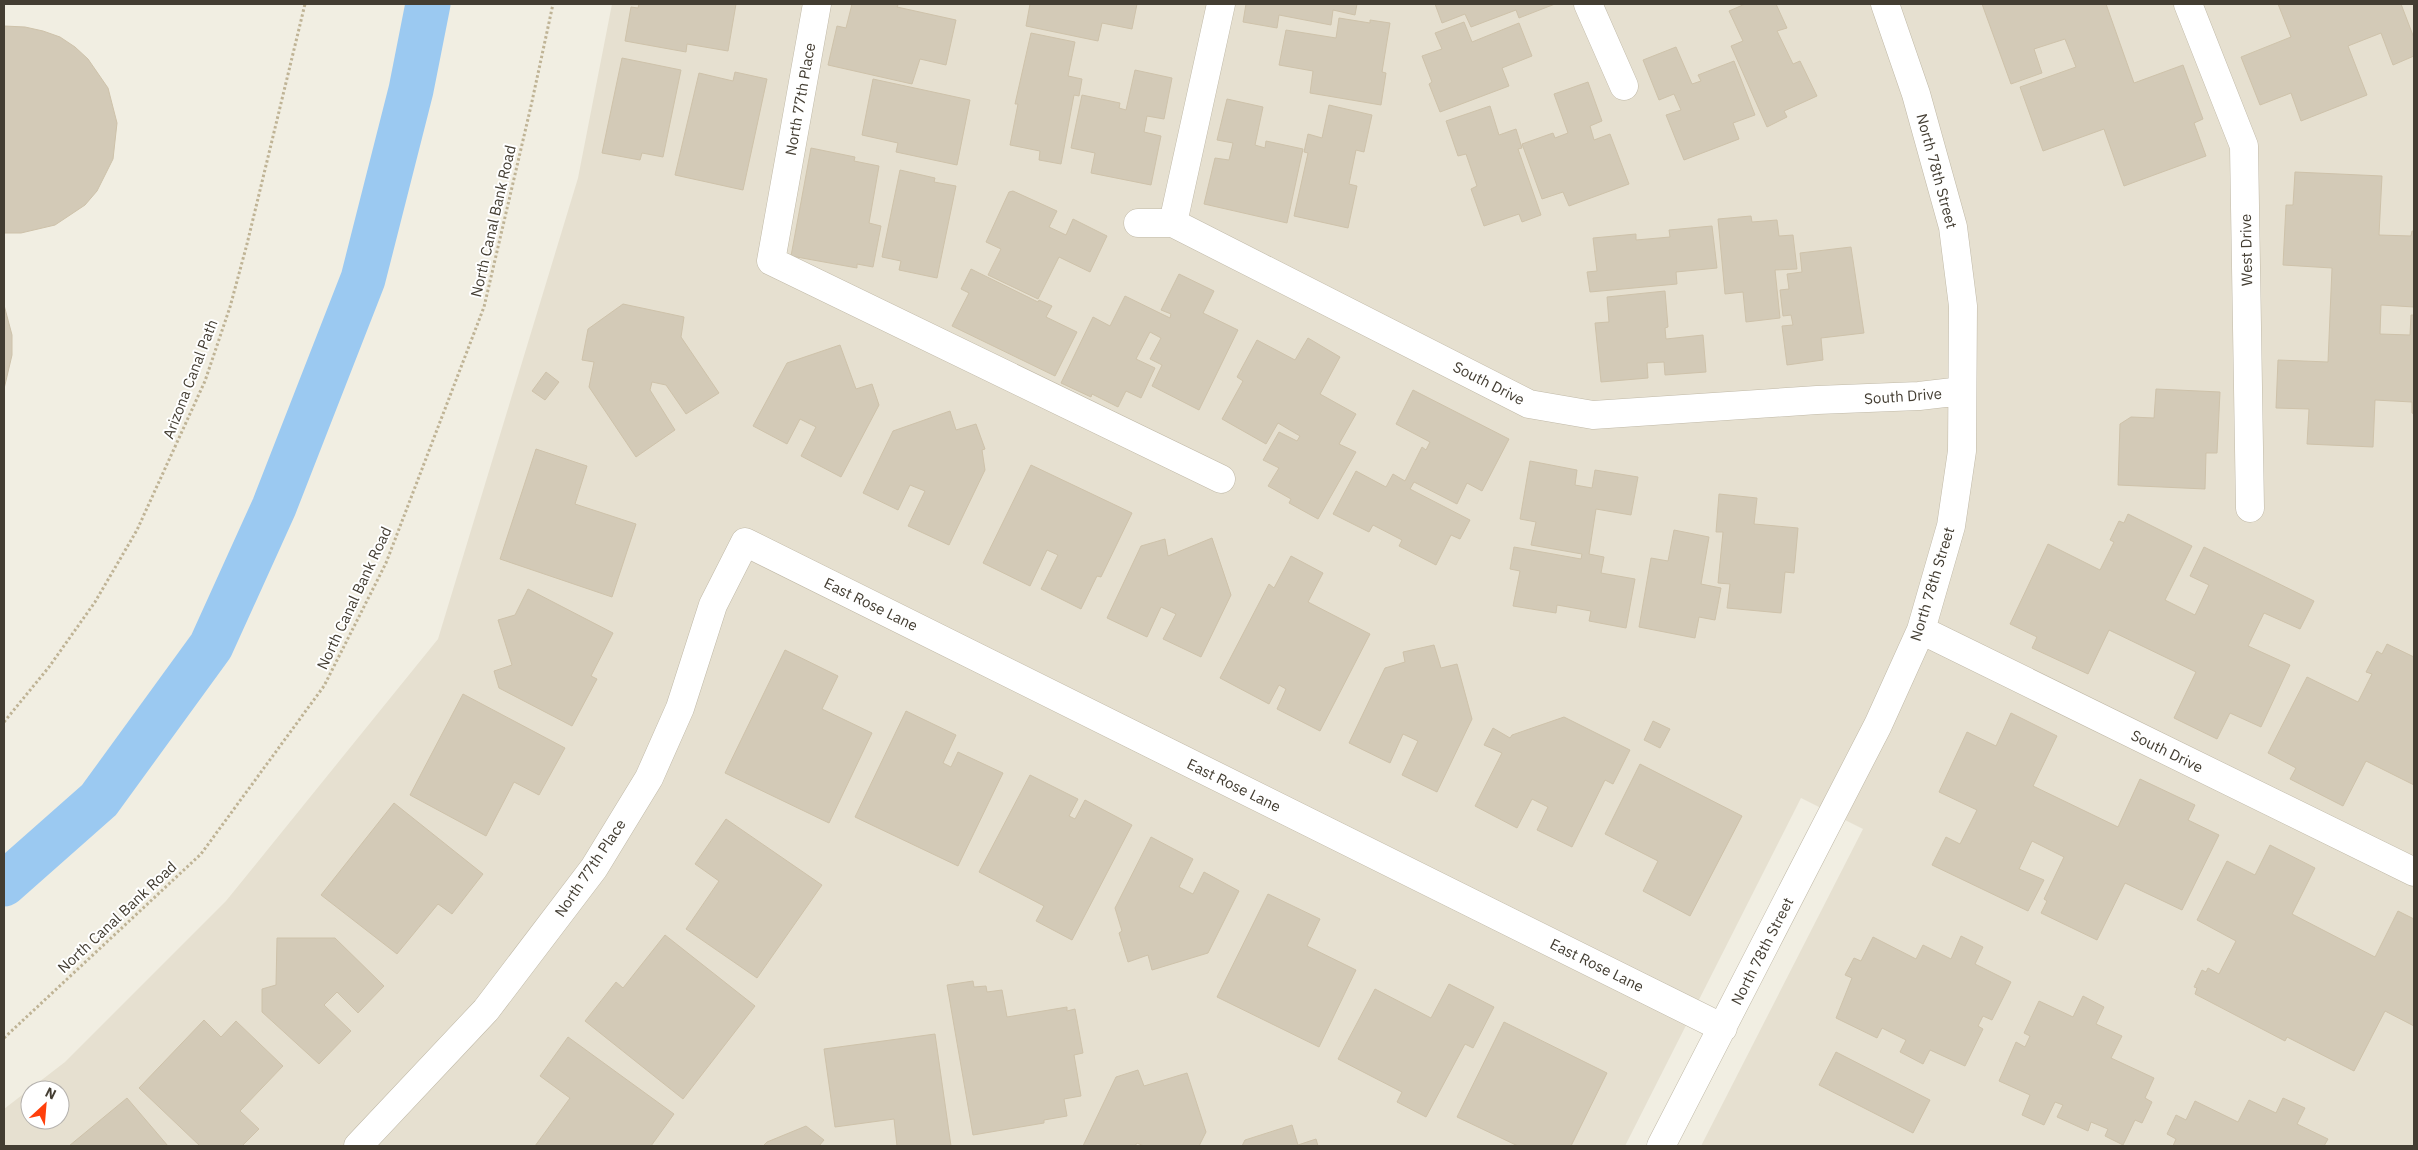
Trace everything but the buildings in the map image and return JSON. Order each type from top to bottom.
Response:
[{"type":"street","name":"North 77th Place","points":[[817,4],[771,261],[1221,479]]},
{"type":"street","points":[[1173,223],[1221,4]]},
{"type":"street","points":[[1588,4],[1624,86]]},
{"type":"street","name":"North 78th Street","points":[[1661,1146],[1878,725],[1920,630],[1951,526],[1962,451],[1963,306],[1953,227],[1916,94],[1885,4]]},
{"type":"street","name":"West Drive","points":[[2188,4],[2244,146],[2250,508]]},
{"type":"street","name":"South Drive","points":[[1138,223],[1173,223],[1529,404],[1593,415],[1817,400],[1919,396],[1962,391]]},
{"type":"street","name":"North 77th Place","points":[[358,1146],[486,1010],[594,868],[649,778],[680,708],[713,605],[745,542]]},
{"type":"street","name":"East Rose Lane","points":[[745,542],[1723,1028]]},
{"type":"street","name":"South Drive","points":[[1920,630],[2414,872]]},
{"type":"path","name":"Arizona Canal Path","points":[[4,722],[49,667],[95,602],[137,530],[205,381],[230,307],[245,253],[305,4]]},
{"type":"path","name":"North Canal Bank Road","points":[[4,1038],[201,854],[324,686],[386,564],[484,307],[532,106],[553,4]]},
{"type":"shaded area","points":[[612,4],[2414,4],[2414,1146],[1701,1146],[1863,829],[1801,798],[1625,1146],[4,1146],[4,1109],[20,1097],[20,1130],[70,1130],[70,1080],[42,1080],[65,1062],[226,901],[438,639],[578,178]]},
{"type":"waterway","points":[[4,884],[99,800],[211,646],[274,507],[363,279],[411,90],[428,4]]}]
